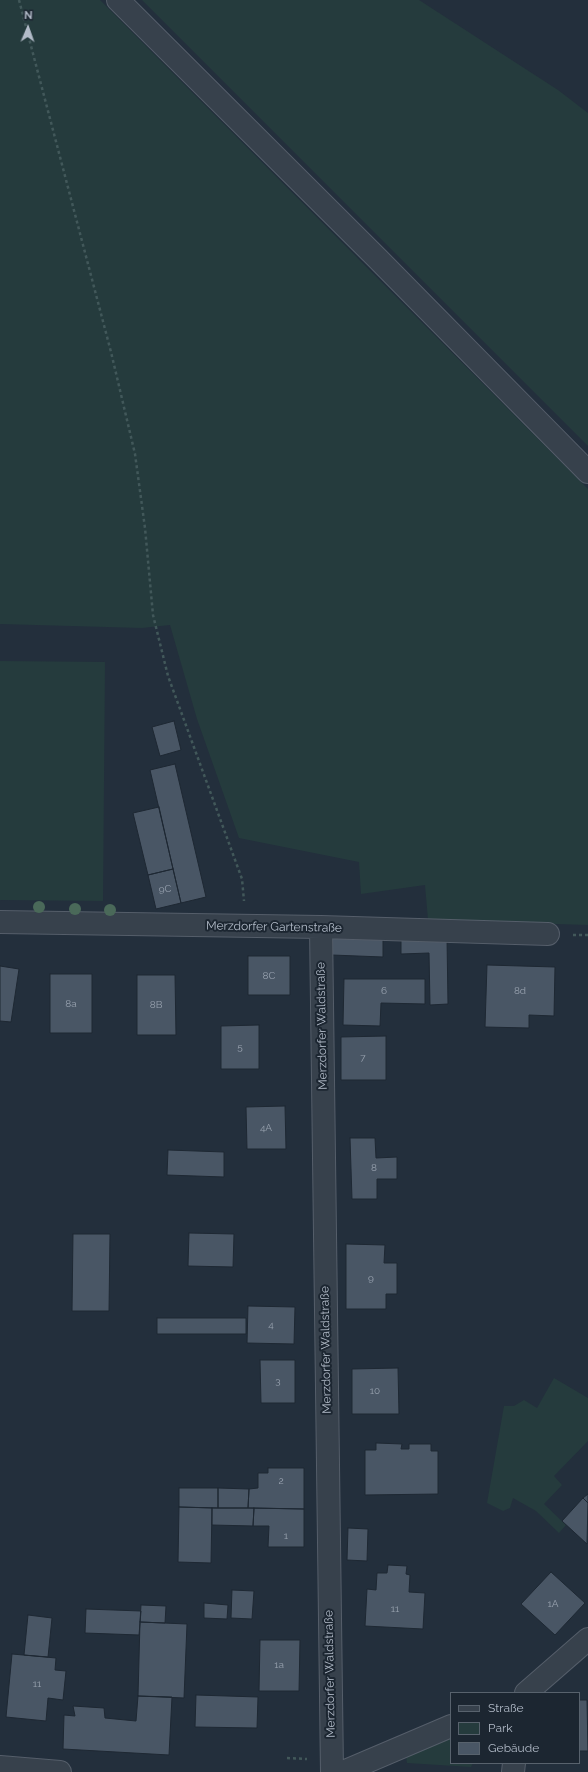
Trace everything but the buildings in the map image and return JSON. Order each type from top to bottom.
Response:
[{"type":"street","points":[[118,0],[384,265],[588,472]]},
{"type":"street","name":"Merzdorfer Gartenstraße","points":[[0,922],[321,927],[548,934]]},
{"type":"street","name":"Merzdorfer Waldstraße","points":[[321,927],[332,1772]]},
{"type":"street","points":[[527,1692],[588,1639]]},
{"type":"street","points":[[343,1772],[450,1726]]},
{"type":"street","points":[[0,1767],[60,1772]]},
{"type":"path","points":[[19,0],[110,345],[134,454],[144,528],[153,615],[168,676],[242,879],[247,926]]},
{"type":"green space","points":[[0,0],[100,0],[588,489],[588,925],[428,920],[425,885],[361,894],[359,862],[239,838],[197,719],[170,625],[142,628],[0,624]]},
{"type":"green space","points":[[142,0],[419,0],[558,90],[588,113],[588,446]]},
{"type":"green space","points":[[0,661],[105,662],[103,901],[0,900]]},
{"type":"green space","points":[[554,1378],[588,1398],[588,1441],[554,1476],[562,1485],[544,1504],[566,1525],[559,1533],[536,1511],[513,1498],[510,1508],[503,1511],[487,1503],[504,1406],[514,1406],[524,1400],[537,1408]]},
{"type":"green space","points":[[450,1734],[450,1764],[472,1764],[471,1767],[407,1763],[406,1756]]}]
